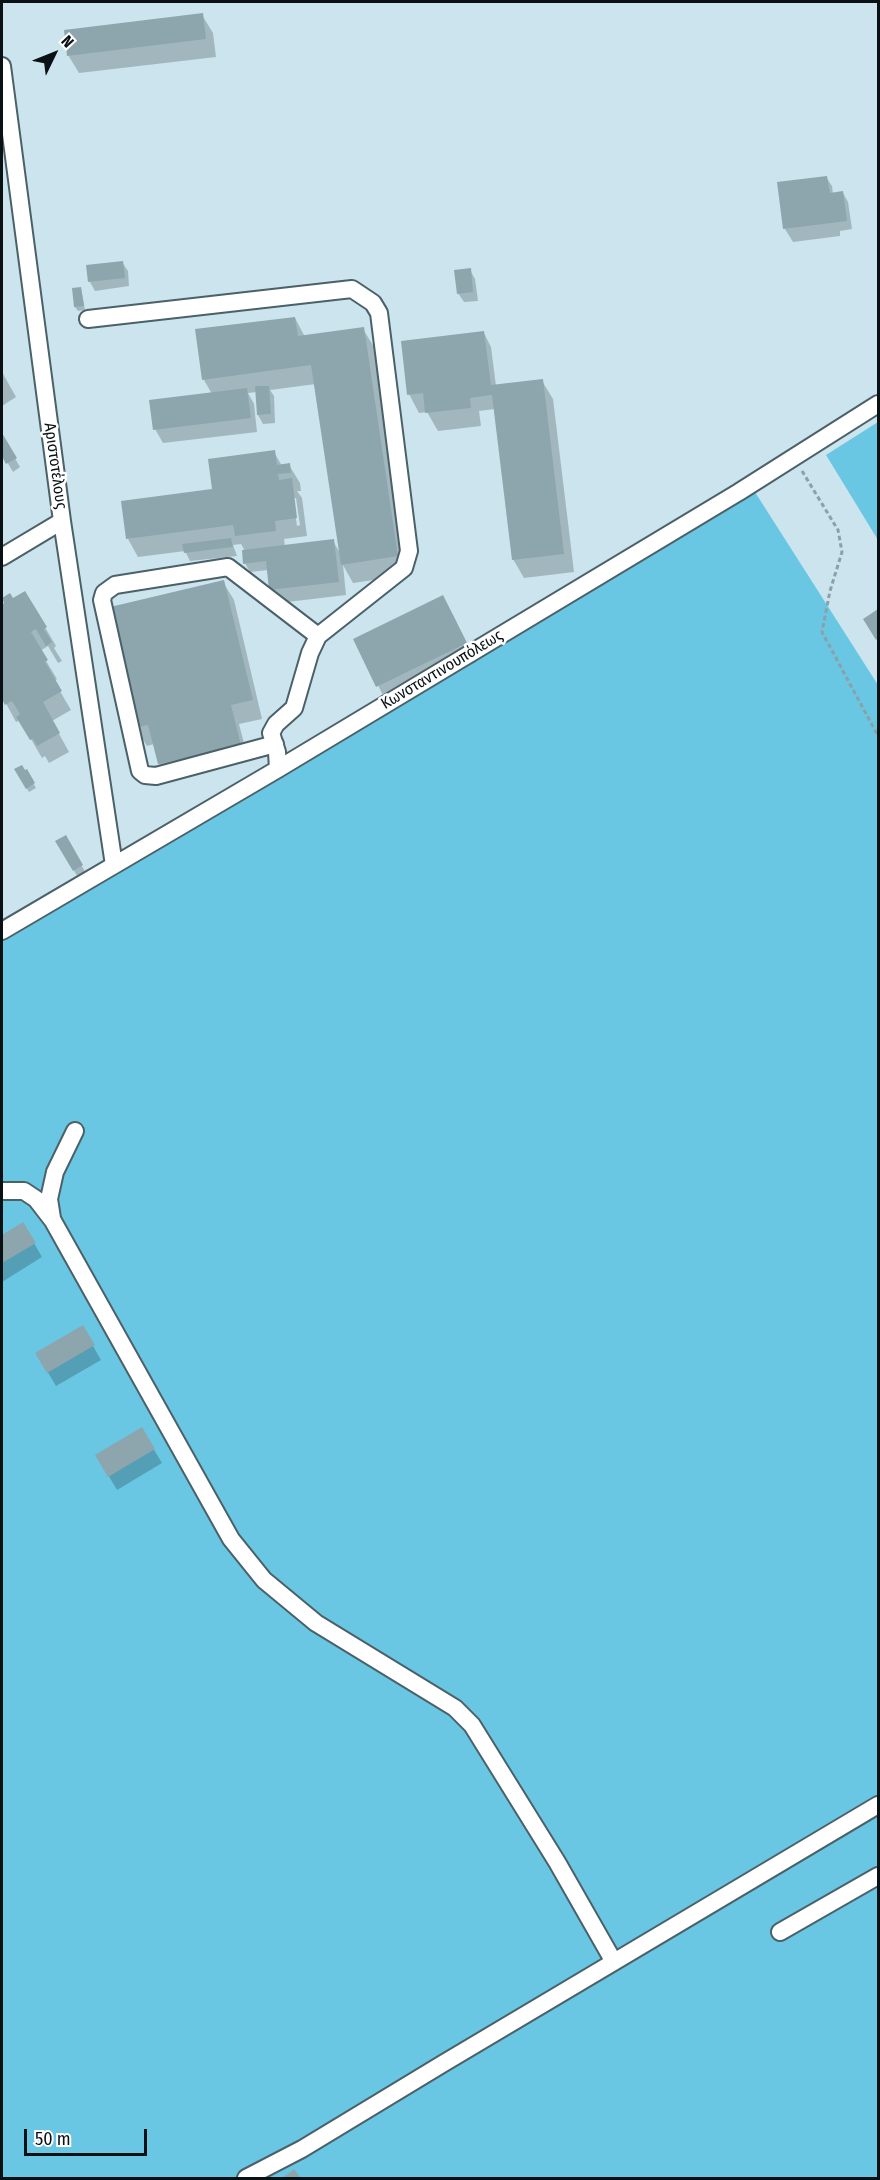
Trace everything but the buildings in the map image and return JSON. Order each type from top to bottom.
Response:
[{"type":"street","name":"Αριστοτέλους","points":[[2,66],[63,521],[114,865]]},
{"type":"street","points":[[88,319],[351,289],[373,303],[379,313],[410,551],[404,568],[318,636],[310,653],[294,708],[276,724],[271,733],[278,769]]},
{"type":"street","name":"Κωνσταντινουπόλεως","points":[[2,931],[278,769],[879,404]]},
{"type":"street","points":[[2,557],[63,521]]},
{"type":"street","points":[[274,744],[151,777],[140,771],[102,600],[104,593],[115,585],[228,567],[318,636]]},
{"type":"street","points":[[53,1221],[49,1199],[55,1172],[75,1131]]},
{"type":"street","points":[[2,1191],[24,1191],[36,1199],[53,1221],[231,1539],[264,1580],[316,1623],[454,1708],[472,1725],[552,1853],[614,1962]]},
{"type":"street","points":[[246,2178],[302,2149],[879,1805]]},
{"type":"street","points":[[780,1932],[879,1876]]},
{"type":"path","points":[[794,457],[838,530],[842,552],[830,591],[822,632],[879,736]]},
{"type":"shaded area","points":[[878,422],[878,540],[826,455]]},
{"type":"shaded area","points":[[753,489],[878,685],[878,2178],[2,2178],[2,941]]}]
